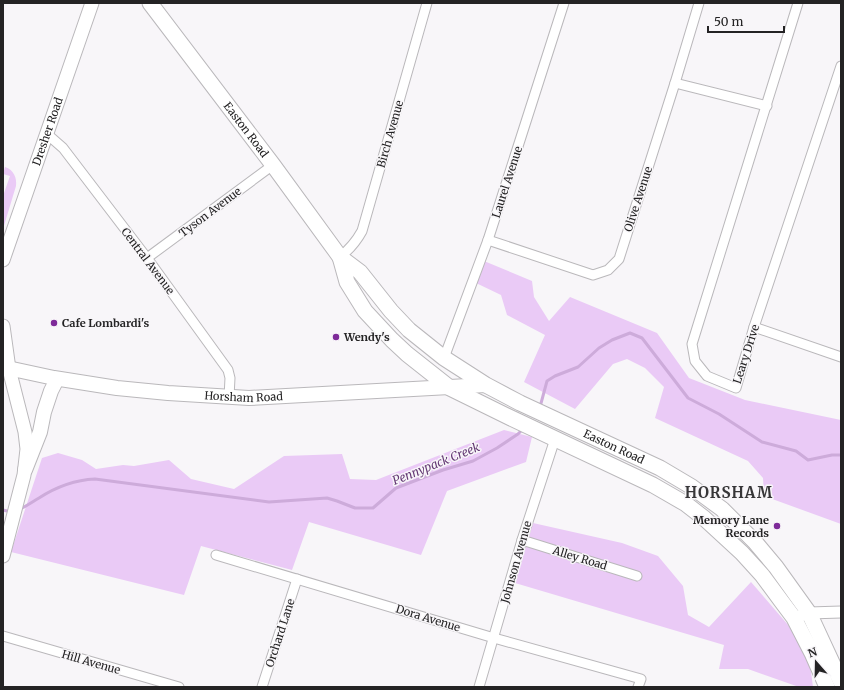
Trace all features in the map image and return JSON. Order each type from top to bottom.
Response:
[{"type":"highway","name":"Easton Road","points":[[150,3],[273,165],[340,258],[360,272],[408,330],[444,358],[486,386],[660,468],[716,504],[755,542],[776,567],[809,613],[841,682]]},
{"type":"highway","name":"Easton Road","points":[[340,258],[347,282],[365,311],[392,340],[450,388],[653,485],[686,504],[704,518],[742,553],[762,575],[794,618],[827,687]]},
{"type":"main road","name":"Dresher Road","points":[[3,260],[92,3]]},
{"type":"main road","points":[[3,326],[6,368],[25,432],[26,448],[24,476]]},
{"type":"main road","name":"Horsham Road","points":[[6,368],[58,379],[117,388],[168,394],[249,398],[486,386]]},
{"type":"main road","points":[[3,556],[24,476],[40,432],[44,412],[51,391],[58,379]]},
{"type":"street","name":"Birch Avenue","points":[[340,258],[351,248],[362,231],[427,3]]},
{"type":"street","name":"Laurel Avenue","points":[[444,358],[488,240],[564,3]]},
{"type":"street","name":"Olive Avenue","points":[[488,240],[593,275],[608,270],[619,259],[699,3]]},
{"type":"street","name":"Leary Drive","points":[[798,3],[692,344],[695,361],[707,376],[736,388],[754,327],[841,66]]},
{"type":"street","points":[[675,82],[767,106]]},
{"type":"street","name":"Central Avenue","points":[[47,134],[63,148],[147,258],[228,370],[230,378],[229,397]]},
{"type":"street","name":"Tyson Avenue","points":[[147,258],[273,165]]},
{"type":"street","points":[[754,327],[841,357]]},
{"type":"street","name":"Johnson Avenue","points":[[479,687],[522,540],[555,438]]},
{"type":"street","name":"Alley Road","points":[[522,540],[637,576]]},
{"type":"street","name":"Dora Avenue","points":[[216,556],[494,638],[639,683]]},
{"type":"street","name":"Orchard Lane","points":[[262,687],[297,580]]},
{"type":"street","points":[[794,618],[809,613],[841,612]]},
{"type":"street","name":"Hill Avenue","points":[[3,636],[180,687]]},
{"type":"shaded area","points":[[5,167],[13,172],[16,186],[3,229],[3,196],[10,176],[3,174]]},
{"type":"shaded area","points":[[484,261],[532,281],[534,297],[549,321],[570,297],[657,333],[689,378],[745,400],[841,420],[841,524],[764,496],[763,478],[748,461],[655,418],[664,387],[645,368],[627,359],[613,364],[575,409],[524,382],[545,335],[507,315],[501,295],[476,283]]},
{"type":"shaded area","points":[[504,430],[532,437],[526,462],[447,491],[421,555],[309,522],[292,570],[201,546],[184,595],[11,552],[42,458],[58,453],[82,460],[96,469],[123,465],[134,466],[169,460],[191,479],[234,489],[284,456],[342,454],[350,479],[376,480]]},
{"type":"shaded area","points":[[533,523],[622,543],[658,556],[683,586],[688,615],[709,627],[751,582],[789,626],[810,664],[813,687],[799,687],[748,669],[719,669],[724,645],[515,583]]},
{"type":"waterway","name":"Pennypack Creek","points":[[540,407],[547,381],[555,376],[578,367],[599,348],[612,340],[630,333],[642,338],[688,398],[719,414],[762,442],[796,451],[808,460],[832,455],[841,455]]},
{"type":"waterway","name":"Pennypack Creek","points":[[20,509],[59,487],[80,481],[95,479],[269,502],[327,498],[355,508],[373,508],[396,488],[443,470],[473,461],[497,448],[518,434],[524,428]]},
{"type":"waterway","name":"Pennypack Creek","points":[[3,510],[11,512]]},
{"type":"place","name":"Cafe Lombardi's","points":[[54,323]]},
{"type":"place","name":"Wendy's","points":[[336,337]]},
{"type":"place","name":"Memory Lane Records","points":[[777,526]]},
{"type":"district","name":"HORSHAM","points":[[729,493]]}]
